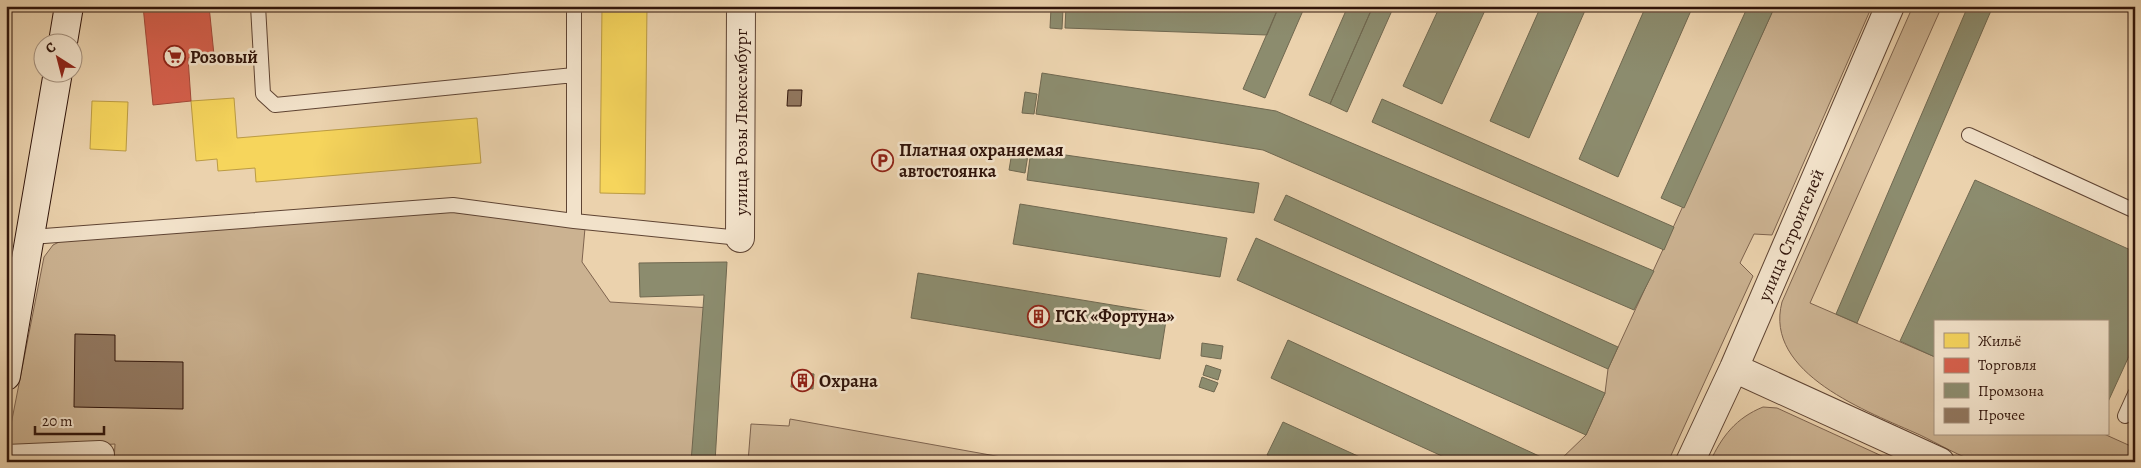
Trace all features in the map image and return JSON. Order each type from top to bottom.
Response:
[{"type":"street","points":[[65,32],[69,6]]},
{"type":"street","name":"улица Розы Люксембург","points":[[740,238],[741,6]]},
{"type":"street","name":"улица Строителей","points":[[1690,462],[1734,368],[1890,6]]},
{"type":"street","points":[[6,376],[56,82]]},
{"type":"street","points":[[1734,368],[1940,462]]},
{"type":"street","points":[[7,460],[100,455]]},
{"type":"lane","points":[[258,6],[263,94],[275,105],[574,75]]},
{"type":"lane","points":[[574,6],[574,221]]},
{"type":"lane","points":[[1969,135],[2135,211]]},
{"type":"lane","points":[[31,237],[453,205],[574,221],[740,238]]},
{"type":"lane","points":[[2125,416],[2135,394]]},
{"type":"shaded area","points":[[1775,6],[1872,6],[1772,235],[1754,234],[1740,263],[1753,276],[1668,462],[1558,462],[1586,435],[1605,393],[1608,369]]},
{"type":"shaded area","points":[[1913,6],[1942,6],[1810,303],[1934,357],[1934,436],[2108,436],[2135,448],[2135,462],[1990,463],[1979,462],[1958,454],[1849,402],[1825,387],[1804,370],[1788,350],[1780,327],[1782,302]]},
{"type":"shaded area","points":[[451,212],[585,228],[582,262],[610,302],[712,308],[700,462],[114,462],[115,444],[6,450],[44,257],[53,245],[61,241]]},
{"type":"shaded area","points":[[1763,407],[1777,408],[1895,462],[1710,462],[1731,429],[1753,411]]},
{"type":"shaded area","points":[[790,419],[1029,462],[748,462],[751,424],[789,426]]},
{"type":"building: Жильё","points":[[602,6],[647,6],[645,194],[600,193]]},
{"type":"building: Жильё","points":[[234,98],[237,138],[477,118],[481,163],[256,182],[255,168],[218,171],[217,159],[196,161],[191,101]]},
{"type":"building: Жильё","points":[[92,101],[128,102],[126,151],[90,149]]},
{"type":"building: Торговля","name":"Розовый","points":[[143,6],[209,6],[214,55],[188,58],[191,101],[153,105]]},
{"type":"building: Промзона","points":[[1066,6],[1279,6],[1267,35],[1065,28]]},
{"type":"building: Промзона","points":[[1279,6],[1305,6],[1265,98],[1243,89]]},
{"type":"building: Промзона","points":[[1348,6],[1373,6],[1330,104],[1309,95]]},
{"type":"building: Промзона","points":[[1373,6],[1394,6],[1347,112],[1330,104]]},
{"type":"building: Промзона","points":[[1440,6],[1487,6],[1442,104],[1403,86]]},
{"type":"building: Промзона","points":[[1541,6],[1587,6],[1529,138],[1490,121]]},
{"type":"building: Промзона","points":[[1646,6],[1693,6],[1618,177],[1579,159]]},
{"type":"building: Промзона","points":[[1748,6],[1775,6],[1684,208],[1661,198]]},
{"type":"building: Промзона","points":[[1968,6],[1993,6],[1857,323],[1836,314]]},
{"type":"building: Промзона","points":[[1051,8],[1063,9],[1062,29],[1050,28]]},
{"type":"building: Промзона","points":[[1042,73],[1276,111],[1654,271],[1634,310],[1263,150],[1036,114]]},
{"type":"building: Промзона","points":[[1025,92],[1037,94],[1034,114],[1022,113]]},
{"type":"building: Промзона","points":[[1382,99],[1674,227],[1664,250],[1372,122]]},
{"type":"building: Промзона","points":[[1031,150],[1259,183],[1254,213],[1027,180]]},
{"type":"building: Промзона","points":[[1012,152],[1028,155],[1025,173],[1009,170]]},
{"type":"building: Промзона","points":[[1975,180],[2135,252],[2135,343],[2108,402],[2108,320],[1934,320],[1934,357],[1900,341]]},
{"type":"building: Промзона","points":[[1286,195],[1618,347],[1608,369],[1274,220]]},
{"type":"building: Промзона","points":[[1020,204],[1227,238],[1220,277],[1013,244]]},
{"type":"building: Промзона","points":[[1256,238],[1605,393],[1586,435],[1237,280]]},
{"type":"building: Промзона","points":[[727,262],[715,462],[691,462],[704,295],[640,297],[639,263]]},
{"type":"building: Промзона","name":"ГСК «Фортуна»","points":[[918,273],[1167,314],[1160,359],[911,318]]},
{"type":"building: Промзона","points":[[1288,340],[1552,462],[1455,462],[1271,378]]},
{"type":"building: Промзона","points":[[1202,343],[1223,346],[1221,359],[1201,356]]},
{"type":"building: Промзона","points":[[1206,365],[1221,370],[1218,380],[1203,375]]},
{"type":"building: Промзона","name":"Охрана","points":[[793,372],[814,374],[813,389],[791,387]]},
{"type":"building: Промзона","points":[[1202,377],[1218,383],[1214,392],[1199,387]]},
{"type":"building: Промзона","points":[[1283,422],[1371,462],[1282,462],[1267,455]]},
{"type":"building: Прочее","points":[[788,90],[802,90],[801,106],[787,106]]},
{"type":"building: Прочее","points":[[75,334],[115,335],[115,361],[183,362],[183,409],[74,407]]},
{"type":"place","name":"Розовый","points":[[174,57]]},
{"type":"place","name":"Платная охраняемая автостоянка","points":[[883,160]]},
{"type":"place","name":"ГСК «Фортуна»","points":[[1039,316]]},
{"type":"place","name":"Охрана","points":[[803,381]]}]
